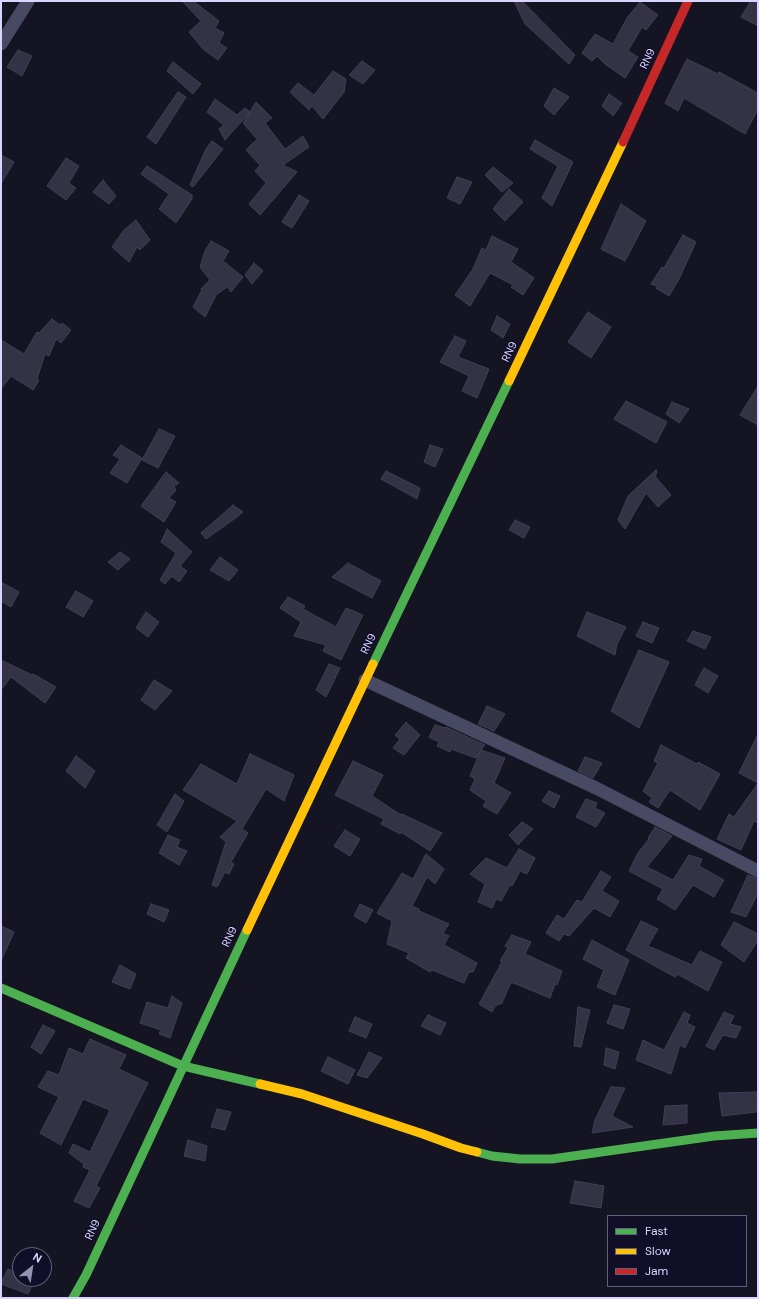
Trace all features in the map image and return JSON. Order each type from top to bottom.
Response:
[{"type":"main road","name":"RN9","points":[[73,1298],[86,1275],[365,680],[573,249],[688,1]]},
{"type":"main road","points":[[1,988],[183,1066],[302,1094],[461,1148],[492,1156],[520,1159],[552,1159],[714,1136],[758,1133]]},
{"type":"street","points":[[1,44],[28,1]]},
{"type":"street","points":[[365,680],[596,788],[758,871]]},
{"type":"building","points":[[182,1],[193,1],[219,21],[215,28],[224,33],[219,43],[227,48],[218,60],[203,49],[189,32],[201,21]]},
{"type":"building","points":[[514,1],[522,1],[575,55],[569,64],[525,24]]},
{"type":"building","points":[[751,1],[758,1],[758,26],[741,17]]},
{"type":"building","points":[[640,2],[658,15],[646,30],[642,27],[628,51],[638,57],[625,78],[605,64],[597,56],[592,61],[582,53],[595,34],[613,44],[627,18]]},
{"type":"building","points":[[18,50],[32,56],[22,76],[7,67]]},
{"type":"building","points":[[687,59],[718,74],[719,72],[758,93],[758,109],[745,134],[684,98],[678,111],[665,103]]},
{"type":"building","points":[[362,61],[375,70],[363,84],[349,75]]},
{"type":"building","points":[[173,62],[201,84],[193,94],[167,71]]},
{"type":"building","points":[[333,71],[346,79],[344,92],[323,119],[312,106],[309,110],[290,92],[298,83],[314,95]]},
{"type":"building","points":[[554,88],[569,97],[554,115],[544,106]]},
{"type":"building","points":[[178,92],[186,97],[156,144],[147,137]]},
{"type":"building","points":[[609,94],[622,103],[613,116],[602,106]]},
{"type":"building","points":[[215,99],[237,115],[245,108],[250,112],[225,140],[219,129],[224,125],[207,112]]},
{"type":"building","points":[[256,102],[272,118],[265,123],[285,149],[303,136],[309,147],[283,165],[297,172],[260,215],[249,204],[266,183],[255,171],[260,165],[246,150],[257,139],[243,123]]},
{"type":"building","points":[[535,140],[573,162],[552,206],[542,198],[558,166],[530,149]]},
{"type":"building","points":[[212,141],[223,149],[193,187],[190,185],[206,149]]},
{"type":"building","points":[[1,155],[14,162],[1,184]]},
{"type":"building","points":[[66,158],[79,166],[69,183],[76,188],[66,200],[47,186]]},
{"type":"building","points":[[147,166],[192,195],[192,199],[176,223],[159,209],[169,194],[141,174]]},
{"type":"building","points":[[493,167],[513,183],[502,192],[485,175]]},
{"type":"building","points":[[457,177],[472,182],[460,204],[447,198]]},
{"type":"building","points":[[103,180],[116,196],[109,204],[93,192]]},
{"type":"building","points":[[509,189],[523,202],[505,221],[493,209]]},
{"type":"building","points":[[299,195],[309,201],[292,228],[282,222]]},
{"type":"building","points":[[621,204],[646,221],[625,261],[601,249]]},
{"type":"building","points":[[136,220],[150,240],[140,250],[137,247],[129,262],[112,247],[124,230]]},
{"type":"building","points":[[683,235],[696,242],[679,279],[669,296],[656,288],[657,286],[651,284],[662,267],[664,268]]},
{"type":"building","points":[[492,236],[518,249],[511,262],[534,278],[523,295],[511,287],[513,285],[490,273],[470,306],[455,295],[473,269],[482,248],[486,250]]},
{"type":"building","points":[[211,241],[229,251],[223,261],[243,277],[231,292],[227,287],[216,295],[205,317],[193,307],[202,290],[201,289],[210,280],[200,267],[205,251]]},
{"type":"building","points":[[254,263],[263,271],[252,284],[245,275]]},
{"type":"building","points":[[588,312],[611,327],[591,358],[568,342]]},
{"type":"building","points":[[497,316],[510,324],[503,338],[491,330]]},
{"type":"building","points":[[52,319],[60,325],[62,323],[71,330],[61,343],[56,339],[49,356],[45,354],[37,379],[39,380],[33,390],[11,376],[1,389],[1,340],[24,354],[37,332],[39,333]]},
{"type":"building","points":[[455,336],[466,341],[458,357],[489,369],[477,398],[462,391],[469,376],[440,362]]},
{"type":"building","points":[[758,386],[758,425],[740,415]]},
{"type":"building","points":[[626,401],[667,422],[656,443],[614,419]]},
{"type":"building","points":[[672,402],[689,409],[679,423],[666,414]]},
{"type":"building","points":[[159,429],[175,436],[158,468],[142,460]]},
{"type":"building","points":[[121,445],[142,458],[127,483],[110,473],[120,459],[113,455]]},
{"type":"building","points":[[430,445],[443,449],[435,467],[424,462]]},
{"type":"building","points":[[656,470],[657,472],[655,476],[671,495],[658,507],[646,493],[625,529],[618,520],[628,496]]},
{"type":"building","points":[[386,471],[420,488],[417,499],[381,479]]},
{"type":"building","points":[[166,472],[179,483],[174,486],[176,490],[169,498],[176,502],[164,522],[141,506]]},
{"type":"building","points":[[233,505],[243,512],[206,539],[201,533]]},
{"type":"building","points":[[515,520],[530,527],[524,538],[509,530]]},
{"type":"building","points":[[167,529],[192,552],[180,566],[187,571],[179,582],[172,576],[165,584],[160,580],[176,553],[161,542]]},
{"type":"building","points":[[120,552],[130,559],[118,570],[108,562]]},
{"type":"building","points":[[220,557],[238,570],[229,581],[210,570]]},
{"type":"building","points":[[348,563],[381,581],[372,598],[332,577]]},
{"type":"building","points":[[1,582],[19,592],[11,607],[1,601]]},
{"type":"building","points":[[76,591],[93,601],[83,617],[66,607]]},
{"type":"building","points":[[288,597],[305,606],[303,609],[336,627],[346,608],[363,615],[341,660],[323,651],[326,645],[294,636],[301,622],[280,608]]},
{"type":"building","points":[[146,612],[159,622],[148,637],[136,628]]},
{"type":"building","points":[[587,612],[626,627],[617,644],[615,655],[577,636]]},
{"type":"building","points":[[643,622],[659,628],[652,643],[636,636]]},
{"type":"building","points":[[693,631],[711,637],[705,649],[687,641]]},
{"type":"building","points":[[639,650],[669,662],[639,728],[611,711]]},
{"type":"building","points":[[1,660],[32,675],[33,674],[56,687],[45,703],[11,677],[1,690]]},
{"type":"building","points":[[329,664],[340,668],[326,697],[316,690]]},
{"type":"building","points":[[704,668],[718,676],[708,693],[695,685]]},
{"type":"building","points":[[154,680],[172,691],[155,710],[141,700]]},
{"type":"building","points":[[487,706],[505,714],[494,731],[478,724]]},
{"type":"building","points":[[406,722],[420,735],[404,755],[393,748],[400,739],[395,735]]},
{"type":"building","points":[[435,725],[446,727],[485,745],[476,758],[451,749],[450,752],[437,746],[439,742],[429,737]]},
{"type":"building","points":[[758,734],[758,783],[739,773]]},
{"type":"building","points":[[661,745],[720,774],[700,810],[670,790],[658,808],[649,802],[652,798],[643,791],[658,763],[654,761]]},
{"type":"building","points":[[481,750],[505,758],[494,783],[511,793],[497,814],[483,806],[486,801],[470,790],[475,779],[470,776]]},
{"type":"building","points":[[250,754],[294,775],[284,801],[266,789],[242,829],[248,833],[231,862],[234,864],[229,874],[225,872],[217,887],[212,885],[226,842],[220,837],[237,821],[183,790],[201,764],[237,784]]},
{"type":"building","points":[[76,756],[95,771],[85,788],[66,771]]},
{"type":"building","points":[[585,757],[602,763],[593,778],[578,771]]},
{"type":"building","points":[[353,761],[383,775],[372,796],[401,815],[402,814],[442,833],[430,851],[401,832],[400,834],[381,824],[384,819],[335,795]]},
{"type":"building","points":[[758,783],[758,823],[754,821],[741,850],[717,839],[729,814],[734,817]]},
{"type":"building","points":[[549,791],[560,796],[554,808],[542,801]]},
{"type":"building","points":[[175,794],[184,801],[167,832],[157,825]]},
{"type":"building","points":[[586,799],[597,803],[595,808],[605,813],[596,827],[576,817]]},
{"type":"building","points":[[522,822],[533,829],[518,845],[509,835]]},
{"type":"building","points":[[655,827],[672,836],[647,867],[673,880],[689,855],[702,859],[699,866],[724,880],[714,897],[693,885],[675,910],[657,899],[663,889],[629,871],[638,853],[649,839],[648,838]]},
{"type":"building","points":[[345,830],[360,839],[350,856],[334,846]]},
{"type":"building","points":[[168,835],[180,840],[177,847],[187,851],[179,865],[159,853]]},
{"type":"building","points":[[519,849],[535,858],[527,874],[520,871],[512,886],[510,885],[501,901],[496,899],[492,908],[478,902],[485,884],[470,874],[486,858],[507,868]]},
{"type":"building","points":[[426,854],[444,869],[435,884],[427,877],[412,906],[419,909],[419,911],[449,924],[443,933],[449,936],[444,945],[477,963],[473,972],[469,972],[464,983],[432,970],[430,972],[406,958],[409,953],[387,944],[392,921],[377,913],[402,873],[413,879]]},
{"type":"building","points":[[601,871],[611,877],[602,891],[619,901],[610,917],[594,908],[569,936],[564,934],[559,941],[546,933],[557,915],[564,919],[577,900],[582,902]]},
{"type":"building","points":[[748,875],[758,879],[758,893],[746,917],[731,912]]},
{"type":"building","points":[[151,904],[169,910],[164,922],[147,914]]},
{"type":"building","points":[[360,904],[373,910],[366,923],[354,916]]},
{"type":"building","points":[[641,921],[658,929],[648,946],[692,965],[700,951],[722,962],[708,991],[677,974],[675,977],[626,950]]},
{"type":"building","points":[[734,922],[758,934],[758,940],[744,962],[721,945]]},
{"type":"building","points":[[1,926],[14,932],[1,961]]},
{"type":"building","points":[[512,935],[531,942],[525,954],[562,971],[550,998],[511,982],[502,1003],[495,1006],[492,1012],[479,1004],[502,962],[500,961],[508,948],[505,946]]},
{"type":"building","points":[[592,940],[629,960],[615,995],[597,987],[604,970],[583,959]]},
{"type":"building","points":[[120,965],[136,974],[130,989],[112,982]]},
{"type":"building","points":[[172,996],[182,1003],[170,1038],[159,1034],[161,1030],[140,1023],[147,1002],[168,1008]]},
{"type":"building","points":[[614,1005],[630,1009],[623,1029],[607,1023]]},
{"type":"building","points":[[578,1007],[590,1010],[581,1047],[574,1046]]},
{"type":"building","points":[[684,1012],[690,1015],[687,1023],[695,1027],[685,1048],[680,1045],[671,1074],[636,1060],[643,1040],[664,1050]]},
{"type":"building","points":[[724,1012],[734,1016],[730,1024],[741,1027],[736,1038],[723,1035],[714,1050],[706,1046]]},
{"type":"building","points":[[428,1015],[446,1023],[440,1035],[421,1026]]},
{"type":"building","points":[[355,1017],[372,1024],[366,1038],[349,1031]]},
{"type":"building","points":[[43,1025],[55,1031],[41,1054],[31,1047]]},
{"type":"building","points":[[90,1039],[126,1055],[119,1069],[148,1083],[96,1186],[100,1188],[89,1208],[74,1201],[90,1170],[83,1167],[84,1164],[69,1153],[73,1144],[90,1152],[110,1110],[83,1099],[61,1145],[40,1133],[59,1097],[38,1087],[48,1071],[59,1075],[69,1048],[83,1054]]},
{"type":"building","points":[[606,1048],[619,1052],[615,1069],[604,1065]]},
{"type":"building","points":[[369,1052],[382,1058],[367,1078],[357,1075]]},
{"type":"building","points":[[328,1057],[355,1070],[348,1084],[321,1071]]},
{"type":"building","points":[[611,1087],[625,1088],[612,1116],[633,1127],[592,1133],[595,1120]]},
{"type":"building","points":[[758,1092],[758,1105],[756,1112],[722,1116],[719,1093]]},
{"type":"building","points":[[687,1105],[687,1123],[663,1125],[665,1106]]},
{"type":"building","points":[[217,1109],[231,1112],[225,1130],[211,1127]]},
{"type":"building","points":[[188,1140],[207,1146],[205,1161],[184,1156]]},
{"type":"building","points":[[575,1181],[604,1186],[601,1208],[570,1203]]},
{"type":"building","points":[[8,1269],[12,1271],[12,1287],[31,1287],[28,1294],[1,1284],[1,1279],[3,1279]]},
{"type":"traffic: fast","points":[[373,664],[509,381]]},
{"type":"traffic: fast","points":[[73,1298],[86,1275],[247,930]]},
{"type":"traffic: fast","points":[[1,988],[183,1066],[260,1084]]},
{"type":"traffic: fast","points":[[477,1152],[492,1156],[520,1159],[552,1159],[714,1136],[758,1133]]},
{"type":"traffic: slow","points":[[509,381],[623,142]]},
{"type":"traffic: slow","points":[[247,930],[373,664]]},
{"type":"traffic: slow","points":[[260,1084],[302,1094],[461,1148],[477,1152]]},
{"type":"traffic: jam","points":[[623,142],[688,1]]}]
